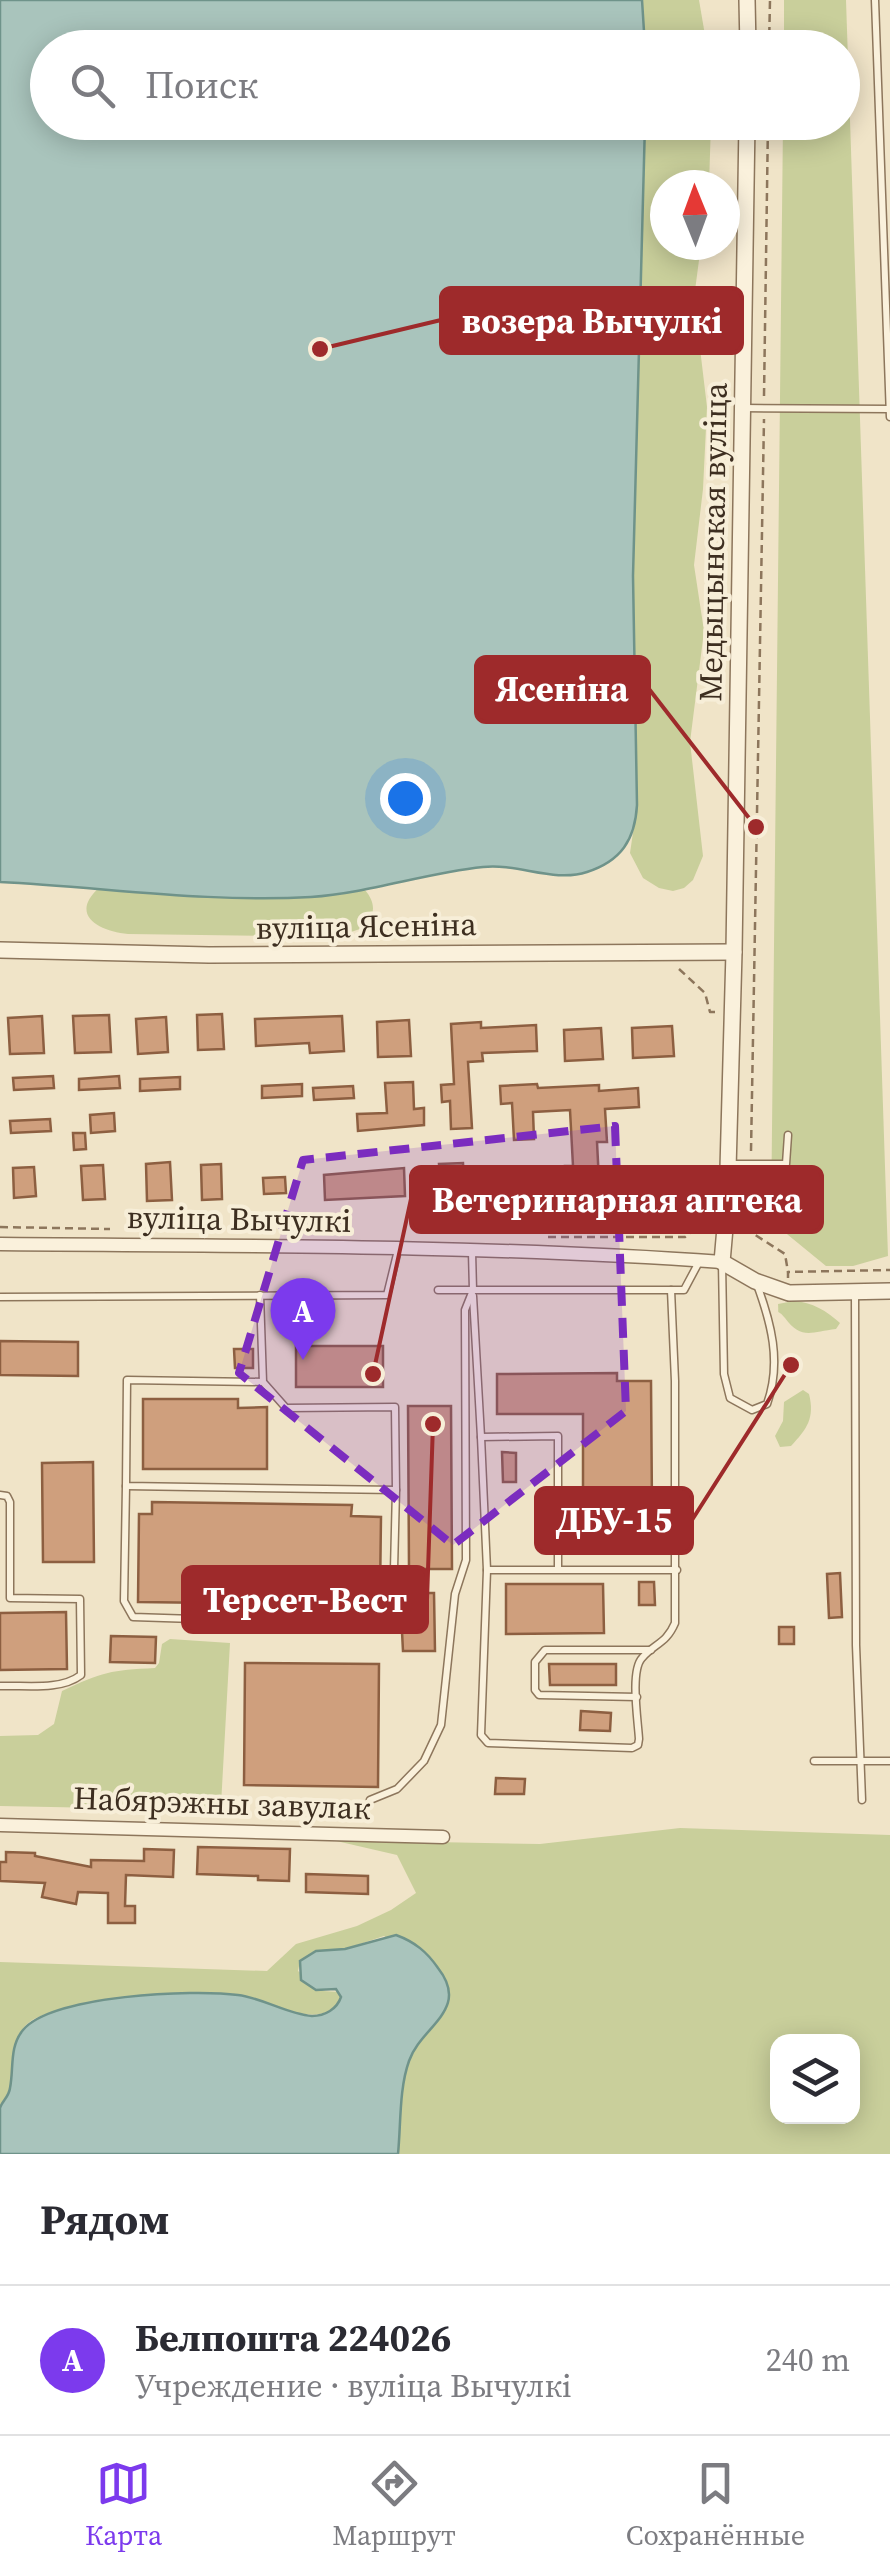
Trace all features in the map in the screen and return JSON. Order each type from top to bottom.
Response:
[{"type":"street","points":[[748,0],[748,30]]},
{"type":"street","name":"Медыцынская вуліца","points":[[722,1262],[734,952],[746,140]]},
{"type":"street","name":"вуліца Ясеніна","points":[[0,950],[209,955],[734,952]]},
{"type":"street","name":"вуліца Вычулкі","points":[[0,1244],[398,1249],[700,1260],[722,1262],[755,1281],[788,1293],[890,1291]]},
{"type":"street","name":"Набярэжны завулак","points":[[0,1825],[443,1837]]},
{"type":"lane","points":[[743,408],[890,412],[876,0]]},
{"type":"lane","points":[[728,1164],[786,1164],[788,1136]]},
{"type":"lane","points":[[0,1297],[387,1295],[398,1249]]},
{"type":"lane","points":[[472,1251],[487,1570],[482,1735],[488,1743],[632,1748],[638,1745],[636,1668],[668,1638],[674,1623],[677,1570],[671,1290]]},
{"type":"lane","points":[[438,1290],[684,1290],[700,1260]]},
{"type":"lane","points":[[722,1262],[724,1374],[730,1398],[752,1410],[766,1404],[773,1387],[774,1365],[772,1324],[755,1281]]},
{"type":"lane","points":[[370,1800],[397,1790],[424,1761],[440,1726],[455,1594],[466,1560],[465,1310],[473,1290]]},
{"type":"lane","points":[[855,1292],[856,1645],[862,1800]]},
{"type":"lane","points":[[260,1295],[262,1382],[286,1408],[395,1407],[393,1609],[383,1625],[133,1617],[124,1601],[126,1380],[262,1382]]},
{"type":"lane","points":[[481,1437],[558,1436],[558,1569]]},
{"type":"lane","points":[[126,1486],[396,1490]]},
{"type":"lane","points":[[0,1494],[10,1502],[10,1598]]},
{"type":"lane","points":[[487,1570],[677,1570]]},
{"type":"lane","points":[[0,1598],[80,1599],[81,1675],[63,1684],[0,1686]]},
{"type":"lane","points":[[637,1697],[539,1694],[535,1690],[535,1662],[546,1650],[652,1650]]},
{"type":"lane","points":[[814,1762],[890,1762]]},
{"type":"path","points":[[769,30],[770,0]]},
{"type":"path","points":[[768,140],[750,1232],[786,1254],[788,1272]]},
{"type":"highlighted area","points":[[615,1126],[626,1411],[453,1545],[239,1373],[303,1160]]},
{"type":"green space","points":[[642,0],[699,0],[704,30],[644,30]]},
{"type":"green space","points":[[784,0],[846,0],[847,30],[784,30]]},
{"type":"green space","points":[[645,140],[710,140],[709,170],[650,170],[650,260],[699,260],[694,298],[707,407],[694,565],[704,631],[690,742],[703,856],[693,880],[684,888],[659,888],[643,878],[630,853],[637,805],[633,576]]},
{"type":"green space","points":[[783,140],[851,140],[888,1256],[853,1266],[826,1266],[771,1221]]},
{"type":"green space","points":[[100,887],[266,898],[365,890],[373,909],[366,927],[336,937],[128,934],[91,920],[87,906]]},
{"type":"green space","points":[[794,1301],[819,1308],[840,1323],[836,1329],[802,1332],[778,1312],[778,1304]]},
{"type":"green space","points":[[803,1390],[811,1402],[808,1423],[791,1446],[780,1447],[775,1436],[783,1421],[784,1402]]},
{"type":"green space","points":[[170,1639],[230,1643],[221,1805],[203,1810],[0,1806],[0,1736],[38,1735],[54,1724],[62,1691],[107,1673],[155,1668],[162,1644]]},
{"type":"green space","points":[[680,1828],[890,1835],[890,2154],[398,2154],[409,2061],[446,2007],[448,1993],[437,1970],[384,1936],[345,1949],[316,1951],[300,1961],[298,1971],[323,1991],[340,1992],[340,2003],[317,2014],[292,2011],[240,1995],[194,1992],[107,1999],[36,2018],[19,2036],[11,2085],[0,2106],[0,1962],[267,1971],[296,1944],[357,1926],[416,1893],[397,1855],[332,1840],[540,1844]]},
{"type":"water","points":[[0,0],[642,0],[644,30],[30,30],[30,140],[645,140],[633,576],[637,805],[633,829],[624,848],[609,862],[574,875],[483,867],[311,897],[194,896],[0,882]]},
{"type":"water","points":[[396,1935],[415,1944],[429,1957],[447,1983],[449,1995],[440,2017],[409,2061],[398,2154],[0,2154],[0,2108],[9,2091],[16,2043],[23,2030],[39,2018],[92,2002],[190,1993],[238,1995],[303,2015],[321,2015],[341,1997],[336,1989],[316,1990],[301,1980],[300,1961],[316,1951],[345,1949]]},
{"type":"building","points":[[222,1014],[224,1049],[198,1050],[197,1015]]},
{"type":"building","points":[[109,1015],[111,1052],[75,1053],[73,1016]]},
{"type":"building","points":[[42,1016],[44,1053],[10,1054],[8,1018]]},
{"type":"building","points":[[342,1016],[344,1051],[310,1053],[309,1043],[256,1046],[255,1019]]},
{"type":"building","points":[[166,1017],[168,1052],[138,1054],[136,1019]]},
{"type":"building","points":[[409,1020],[411,1056],[378,1057],[377,1022]]},
{"type":"building","points":[[481,1022],[481,1028],[536,1025],[537,1051],[482,1053],[483,1061],[468,1062],[472,1128],[451,1129],[450,1101],[442,1102],[441,1085],[454,1084],[451,1024]]},
{"type":"building","points":[[672,1026],[674,1056],[633,1058],[632,1028]]},
{"type":"building","points":[[601,1028],[603,1059],[565,1061],[564,1030]]},
{"type":"building","points":[[53,1076],[54,1088],[14,1090],[13,1078]]},
{"type":"building","points":[[119,1076],[120,1088],[79,1090],[79,1079]]},
{"type":"building","points":[[180,1077],[180,1089],[140,1091],[140,1079]]},
{"type":"building","points":[[413,1082],[414,1109],[424,1108],[424,1125],[358,1131],[357,1114],[387,1113],[385,1083]]},
{"type":"building","points":[[302,1084],[302,1096],[262,1098],[262,1086]]},
{"type":"building","points":[[537,1084],[538,1088],[599,1085],[599,1091],[638,1088],[639,1107],[605,1109],[607,1142],[597,1142],[600,1201],[567,1202],[565,1166],[573,1166],[570,1110],[533,1112],[534,1139],[514,1140],[512,1103],[501,1104],[500,1086]]},
{"type":"building","points":[[353,1086],[354,1098],[314,1100],[313,1088]]},
{"type":"building","points":[[114,1113],[115,1131],[91,1133],[90,1115]]},
{"type":"building","points":[[50,1119],[51,1131],[11,1133],[10,1121]]},
{"type":"building","points":[[73,1133],[85,1133],[86,1149],[74,1150]]},
{"type":"building","points":[[170,1162],[172,1200],[147,1201],[146,1164]]},
{"type":"building","points":[[463,1163],[465,1198],[441,1199],[439,1164]]},
{"type":"building","points":[[221,1164],[222,1199],[202,1200],[201,1165]]},
{"type":"building","points":[[103,1165],[105,1199],[83,1200],[81,1166]]},
{"type":"building","points":[[34,1167],[36,1196],[14,1198],[13,1168]]},
{"type":"building","points":[[404,1168],[405,1196],[325,1200],[324,1175]]},
{"type":"building","points":[[285,1177],[286,1193],[264,1194],[263,1178]]},
{"type":"building","points":[[0,1341],[78,1342],[78,1376],[0,1375]]},
{"type":"building","points":[[296,1346],[383,1346],[383,1387],[296,1387]]},
{"type":"building","points":[[234,1349],[253,1349],[253,1368],[235,1368]]},
{"type":"building","points":[[617,1373],[617,1381],[651,1381],[652,1508],[583,1508],[583,1414],[497,1414],[497,1374]]},
{"type":"building","points":[[143,1399],[238,1399],[238,1408],[267,1407],[267,1469],[143,1469]]},
{"type":"building","points":[[408,1406],[451,1406],[452,1569],[409,1569]]},
{"type":"building","points":[[502,1452],[516,1453],[516,1482],[503,1482]]},
{"type":"building","points":[[93,1462],[94,1562],[43,1562],[42,1463]]},
{"type":"building","points":[[152,1502],[352,1505],[351,1516],[381,1517],[380,1594],[387,1593],[386,1605],[138,1602],[139,1514],[152,1514]]},
{"type":"building","points":[[840,1573],[842,1617],[829,1618],[827,1574]]},
{"type":"building","points":[[639,1582],[654,1582],[655,1605],[639,1605]]},
{"type":"building","points":[[506,1584],[603,1584],[604,1633],[506,1634]]},
{"type":"building","points":[[400,1593],[434,1593],[435,1651],[403,1651]]},
{"type":"building","points":[[66,1612],[67,1669],[0,1670],[0,1613]]},
{"type":"building","points":[[779,1627],[794,1627],[794,1644],[779,1644]]},
{"type":"building","points":[[111,1636],[156,1637],[155,1663],[110,1662]]},
{"type":"building","points":[[245,1663],[379,1664],[378,1787],[244,1785]]},
{"type":"building","points":[[549,1664],[616,1664],[616,1685],[550,1685]]},
{"type":"building","points":[[581,1711],[611,1713],[610,1731],[580,1730]]},
{"type":"building","points":[[496,1778],[525,1779],[524,1794],[495,1794]]},
{"type":"building","points":[[198,1847],[290,1849],[289,1881],[197,1874]]},
{"type":"building","points":[[144,1849],[174,1850],[173,1877],[126,1875],[125,1906],[135,1906],[135,1923],[108,1923],[108,1893],[78,1892],[76,1904],[42,1897],[45,1883],[0,1881],[0,1862],[6,1862],[6,1852],[35,1853],[91,1867],[91,1860],[144,1861]]},
{"type":"building","points":[[306,1874],[368,1876],[368,1894],[306,1892]]},
{"type":"place","name":"возера Вычулкі","points":[[320,349]]},
{"type":"place","name":"Ясеніна","points":[[756,827]]},
{"type":"place","name":"Белпошта 224026","points":[[303,1360]]},
{"type":"place","name":"ДБУ-15","points":[[791,1365]]},
{"type":"place","name":"Ветеринарная аптека","points":[[373,1374]]},
{"type":"place","name":"Терсет-Вест","points":[[433,1424]]}]
